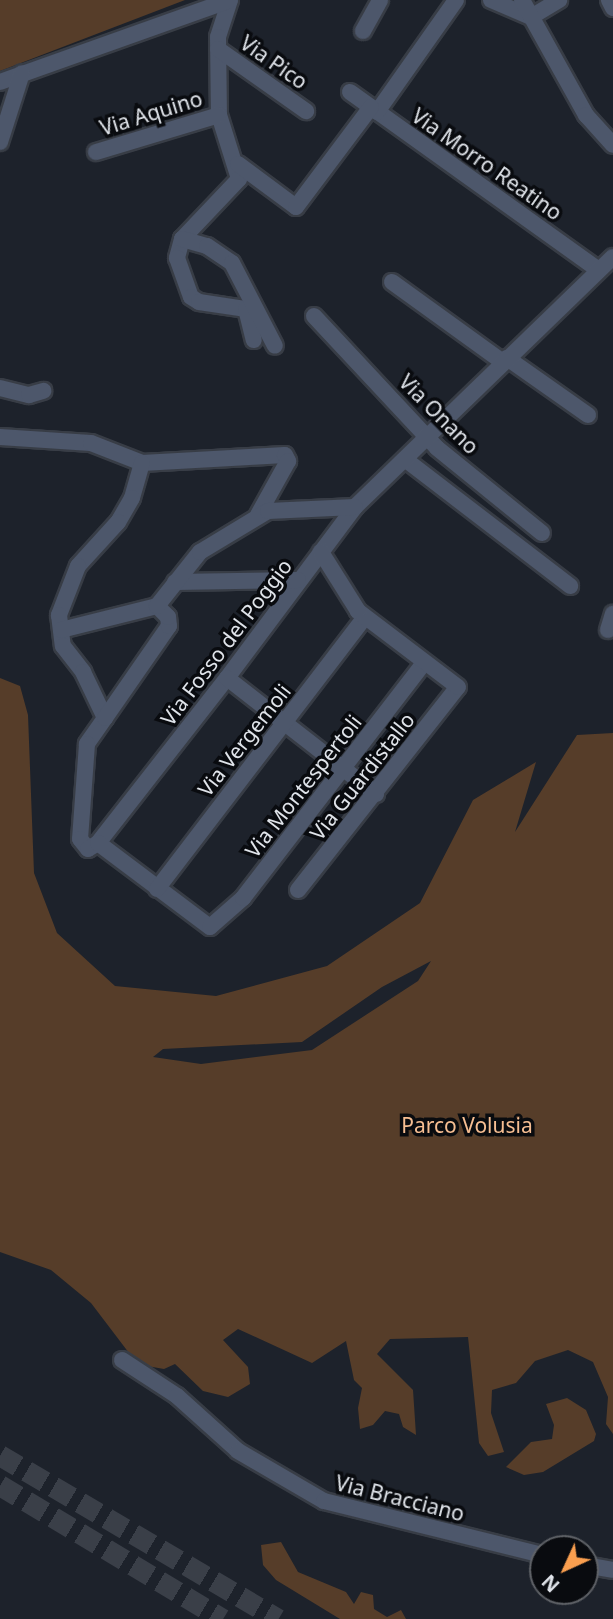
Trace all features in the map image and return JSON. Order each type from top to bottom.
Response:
[{"type":"street","points":[[230,0],[220,23],[219,115],[238,164],[236,186],[182,239],[178,262],[188,294],[199,302],[246,309],[254,340]]},
{"type":"street","points":[[0,82],[230,0]]},
{"type":"street","points":[[363,31],[380,0]]},
{"type":"street","points":[[238,164],[296,207],[374,110],[456,0]]},
{"type":"street","points":[[491,0],[531,17]]},
{"type":"street","points":[[522,0],[586,115],[613,145]]},
{"type":"street","points":[[531,17],[559,0]]},
{"type":"street","points":[[609,0],[613,8]]},
{"type":"street","name":"Via Pico","points":[[218,49],[306,111]]},
{"type":"street","points":[[0,142],[22,73]]},
{"type":"street","name":"Via Morro Reatino","points":[[350,92],[599,270]]},
{"type":"street","name":"Via Aquino","points":[[96,152],[219,115]]},
{"type":"street","points":[[182,239],[207,246],[232,263],[275,346]]},
{"type":"street","name":"Via Fosso del Poggio","points":[[91,845],[227,678],[355,507],[613,257]]},
{"type":"street","points":[[392,282],[588,415]]},
{"type":"street","name":"Via Onano","points":[[314,316],[428,436],[542,533]]},
{"type":"street","points":[[0,388],[29,395],[43,391]]},
{"type":"street","points":[[0,437],[91,443],[142,463],[285,455],[288,461],[258,515]]},
{"type":"street","points":[[405,460],[570,586]]},
{"type":"street","points":[[105,718],[83,672],[63,646],[60,610],[78,566],[118,522],[137,487],[142,463]]},
{"type":"street","points":[[61,630],[157,606],[204,550],[258,515],[278,510],[355,507]]},
{"type":"street","points":[[321,552],[365,617],[424,663]]},
{"type":"street","points":[[175,582],[298,580]]},
{"type":"street","points":[[157,606],[167,615],[169,626],[87,744],[80,839],[158,889]]},
{"type":"street","points":[[608,630],[613,614]]},
{"type":"street","name":"Via Vergemoli","points":[[158,889],[365,617]]},
{"type":"street","name":"Via Guardistallo","points":[[298,890],[458,687],[424,663]]},
{"type":"street","name":"Via Montespertoli","points":[[158,889],[208,927],[243,898],[424,663]]},
{"type":"street","points":[[227,678],[376,794]]},
{"type":"street","name":"Via Bracciano","points":[[122,1360],[177,1396],[238,1451],[324,1501],[529,1552]]},
{"type":"green space","points":[[0,0],[185,0],[0,71]]},
{"type":"green space","name":"Parco Volusia","points":[[0,678],[20,686],[28,715],[34,873],[57,933],[115,986],[216,996],[327,966],[420,903],[473,800],[536,762],[515,832],[577,735],[613,733],[613,1434],[606,1424],[608,1397],[593,1362],[568,1350],[535,1361],[516,1383],[492,1390],[491,1413],[504,1452],[488,1456],[479,1443],[468,1337],[390,1339],[377,1354],[413,1390],[416,1435],[403,1427],[399,1414],[385,1411],[373,1425],[360,1429],[358,1408],[362,1388],[354,1380],[346,1341],[312,1363],[238,1329],[223,1340],[248,1367],[250,1384],[228,1397],[203,1391],[175,1364],[164,1369],[147,1366],[129,1353],[91,1303],[51,1270],[0,1252]],"holes":[[[431,961],[418,981],[312,1050],[201,1064],[153,1057],[163,1049],[302,1042],[382,987]]]},
{"type":"green space","points":[[567,1398],[586,1410],[596,1434],[594,1441],[543,1472],[524,1475],[506,1467],[531,1442],[552,1439],[554,1425],[546,1404]]},
{"type":"green space","points":[[281,1542],[298,1572],[346,1592],[354,1604],[361,1592],[373,1595],[374,1609],[387,1617],[401,1610],[406,1619],[340,1619],[276,1580],[263,1565],[261,1545]]},
{"type":"tunnel","points":[[0,1455],[278,1619]]},
{"type":"tunnel","points":[[0,1485],[223,1619]]}]
